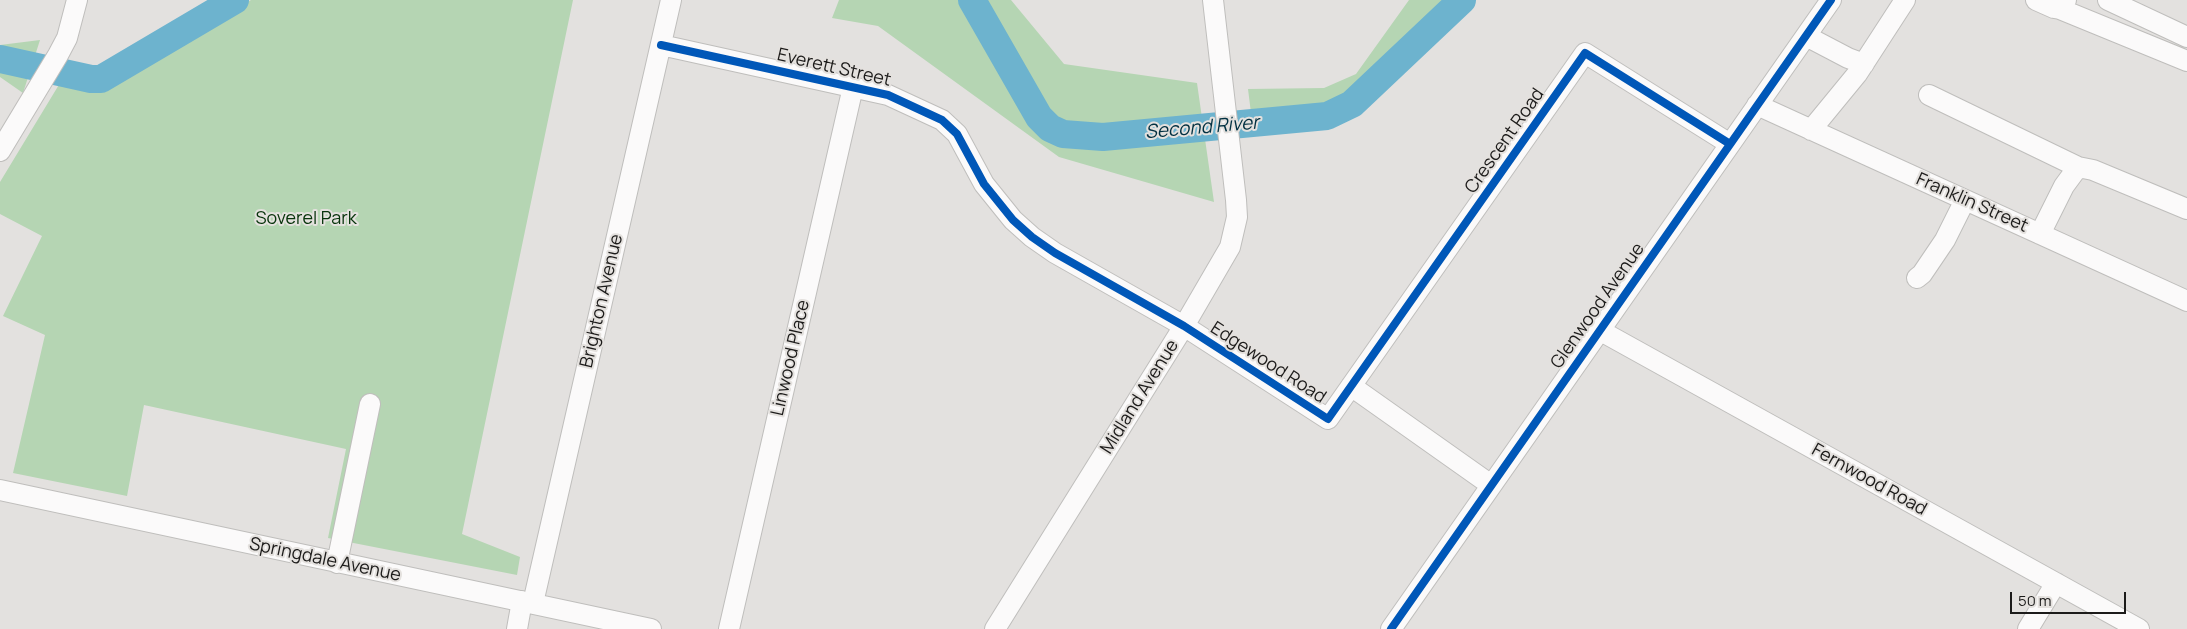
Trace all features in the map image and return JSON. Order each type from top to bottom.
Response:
[{"type":"street","points":[[0,151],[67,38],[77,0]]},
{"type":"street","name":"Brighton Avenue","points":[[516,629],[528,602],[671,0]]},
{"type":"street","name":"Midland Avenue","points":[[995,629],[1184,326],[1230,247],[1235,233],[1237,209],[1213,0]]},
{"type":"street","name":"Glenwood Avenue","points":[[1391,629],[1831,0]]},
{"type":"street","points":[[1811,130],[1864,64],[1905,0]]},
{"type":"street","points":[[2036,0],[2054,8],[2063,4],[2187,61]]},
{"type":"street","points":[[2108,0],[2187,37]]},
{"type":"street","points":[[1806,36],[1848,58],[1864,64]]},
{"type":"street","name":"Everett Street","points":[[661,45],[853,87],[894,98],[942,120],[957,134],[984,184],[1013,220],[1032,237],[1055,253],[1184,326]]},
{"type":"street","name":"Crescent Road","points":[[1351,386],[1585,53],[1730,144]]},
{"type":"street","name":"Linwood Place","points":[[729,629],[853,87]]},
{"type":"street","points":[[1929,95],[2078,167],[2093,170],[2187,208]]},
{"type":"street","name":"Franklin Street","points":[[1757,106],[2187,301]]},
{"type":"street","points":[[2040,234],[2064,186],[2078,167]]},
{"type":"street","points":[[1917,278],[1945,240],[1966,200]]},
{"type":"street","name":"Edgewood Road","points":[[1184,326],[1328,419],[1351,386],[1491,485]]},
{"type":"street","name":"Fernwood Road","points":[[1599,330],[2139,629]]},
{"type":"street","points":[[338,563],[370,404]]},
{"type":"street","name":"Springdale Avenue","points":[[0,490],[651,629]]},
{"type":"street","points":[[2028,629],[2056,583]]},
{"type":"green space","name":"Soverel Park","points":[[251,0],[573,0],[462,534],[520,557],[517,575],[328,538],[346,449],[144,405],[127,496],[13,473],[45,335],[3,316],[42,236],[0,214],[0,182],[60,83],[99,91]]},
{"type":"green space","points":[[839,0],[1011,0],[1064,64],[1197,83],[1214,202],[1059,157],[878,26],[832,18]]},
{"type":"green space","points":[[1409,0],[1476,0],[1351,110],[1252,121],[1248,89],[1324,88],[1356,74]]},
{"type":"green space","points":[[40,40],[23,93],[0,77],[0,45]]},
{"type":"waterway","name":"Second River","points":[[0,59],[91,79],[101,79],[235,0]]},
{"type":"waterway","name":"Second River","points":[[972,0],[1039,117],[1050,128],[1063,134],[1103,137],[1327,116],[1352,104],[1462,0]]},
{"type":"cycle path","points":[[1391,629],[1831,0]]},
{"type":"cycle path","points":[[661,45],[888,95],[942,120],[957,134],[984,184],[1013,220],[1032,237],[1055,253],[1184,326],[1328,419],[1585,53],[1730,144]]}]
